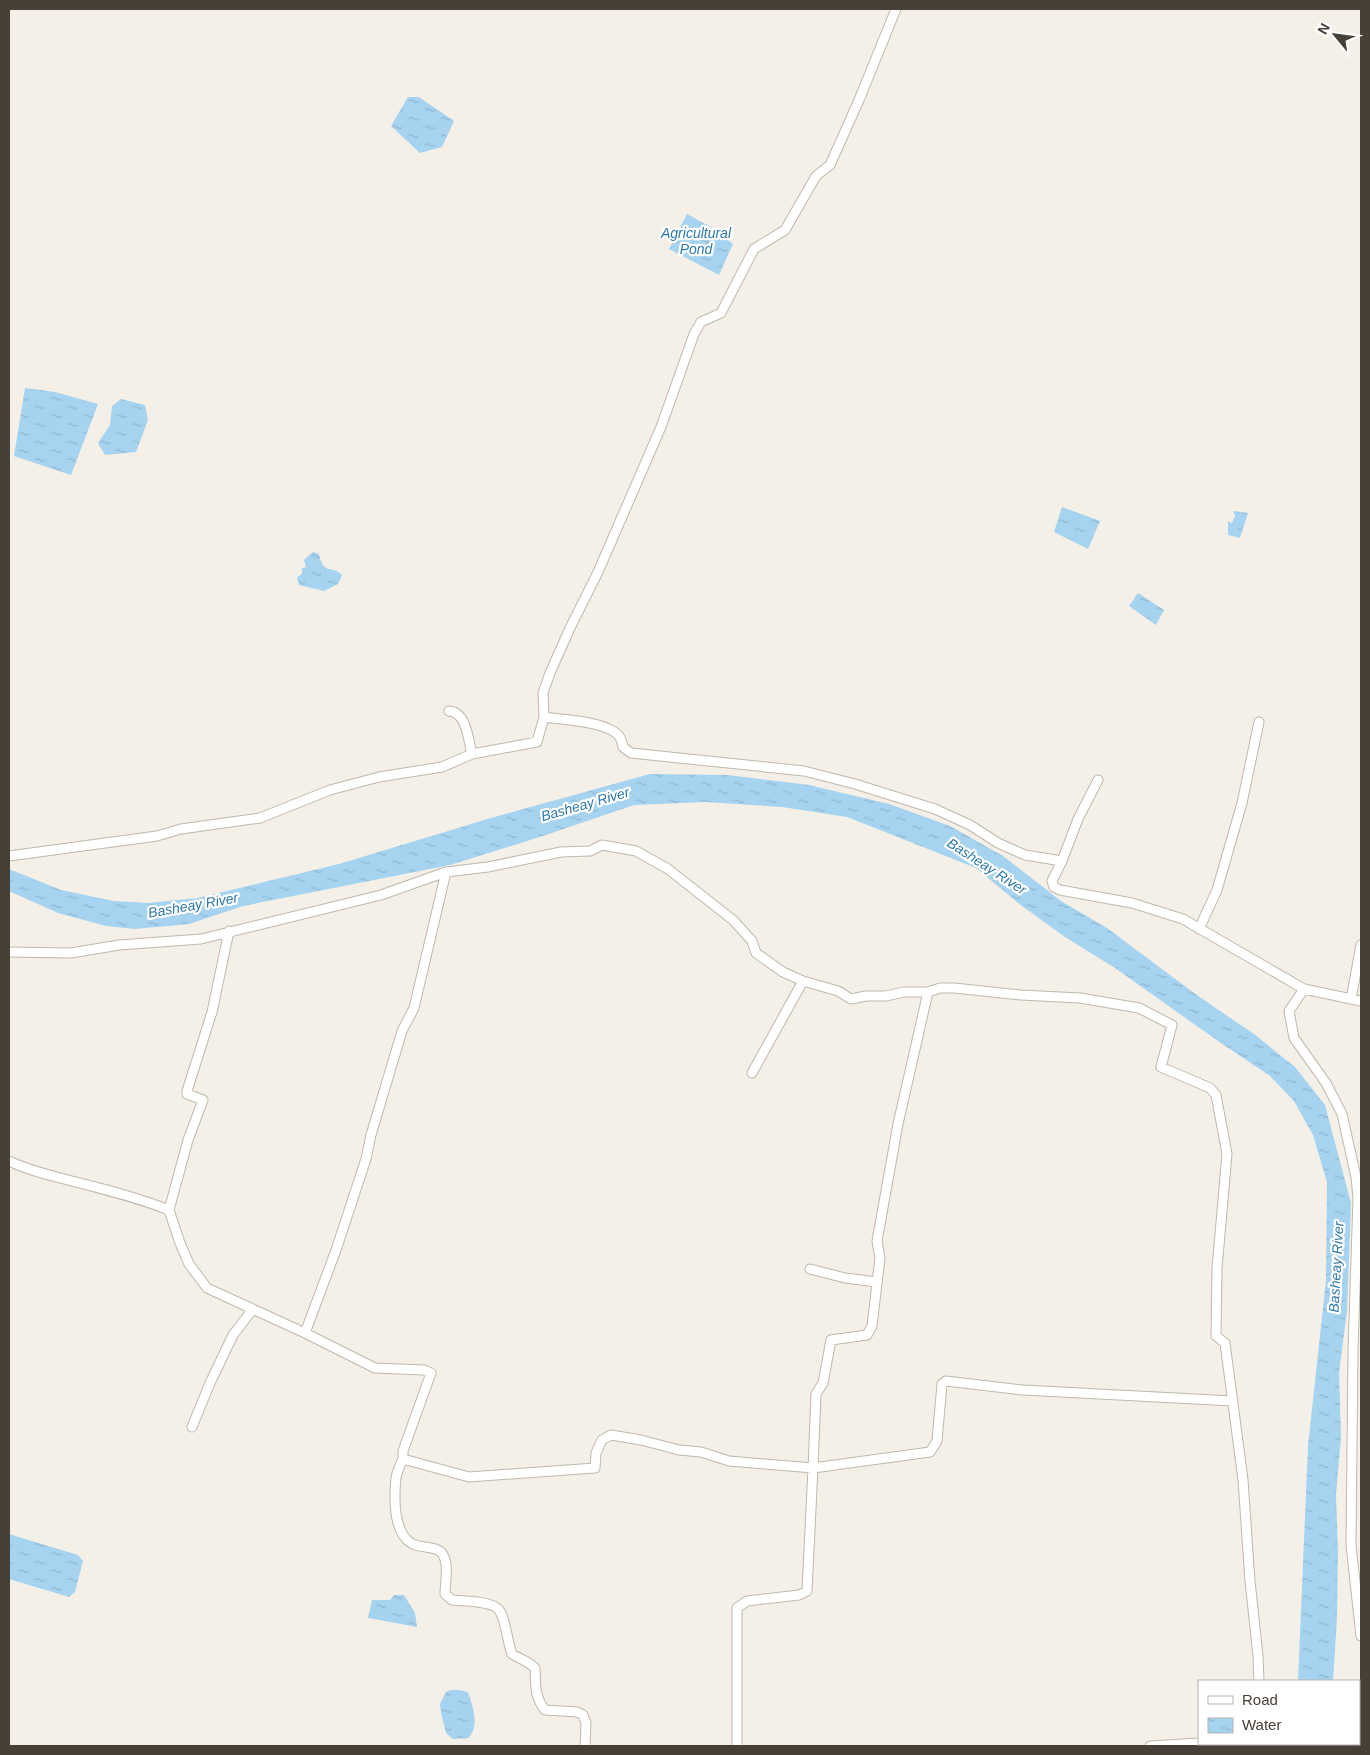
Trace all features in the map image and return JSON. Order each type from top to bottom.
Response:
[{"type":"street","points":[[9,856],[157,836],[180,829],[260,818],[330,790],[379,777],[442,767],[472,754],[537,742],[544,717],[543,693],[550,673],[598,572],[661,427],[694,334],[701,322],[721,313],[754,249],[785,230],[816,176],[830,165],[896,9]]},
{"type":"street","points":[[449,711],[455,712],[462,718],[472,754]]},
{"type":"street","points":[[544,717],[598,725],[616,733],[621,738],[623,747],[631,752],[804,771],[855,784],[935,809],[970,825],[998,843],[1024,855],[1062,861]]},
{"type":"street","points":[[1199,929],[1216,890],[1242,802],[1258,722]]},
{"type":"street","points":[[1098,780],[1078,819],[1052,881],[1054,887],[1060,890],[1132,902],[1182,919],[1304,989],[1361,1001]]},
{"type":"street","points":[[9,952],[71,953],[119,945],[201,938],[381,895],[446,872],[488,867],[561,852],[590,852],[602,844],[636,851],[668,869],[734,920],[752,941],[756,953],[783,972],[803,981],[838,991],[850,999],[866,996],[886,996],[904,992],[928,992],[940,988],[1080,998],[1139,1008],[1172,1025],[1161,1067],[1210,1088],[1216,1095],[1227,1154],[1217,1268],[1216,1336],[1225,1343],[1243,1480],[1259,1680]]},
{"type":"street","points":[[305,1333],[336,1250],[366,1158],[402,1031],[414,1008],[446,872]]},
{"type":"street","points":[[229,931],[212,1012],[186,1091],[187,1094],[203,1100],[188,1140],[170,1210],[180,1243],[189,1264],[207,1288],[305,1333],[375,1368],[424,1370],[431,1374],[403,1450],[403,1459],[396,1476],[395,1508],[399,1529],[411,1543],[436,1549],[442,1553],[446,1564],[445,1594],[448,1598],[497,1607],[502,1614],[512,1654],[521,1660],[529,1662],[535,1668],[536,1695],[540,1703],[545,1710],[577,1712],[584,1715],[586,1723],[585,1746],[595,1746]]},
{"type":"street","points":[[1351,999],[1361,945]]},
{"type":"street","points":[[752,1073],[803,981]]},
{"type":"street","points":[[1304,989],[1290,1011],[1294,1038],[1326,1084],[1342,1114],[1353,1160],[1358,1198],[1353,1350],[1351,1545],[1361,1636]]},
{"type":"street","points":[[737,1746],[738,1608],[747,1601],[799,1595],[807,1591],[816,1394],[823,1383],[831,1340],[867,1335],[872,1326],[880,1258],[877,1241],[880,1222],[898,1124],[928,992]]},
{"type":"street","points":[[9,1162],[42,1173],[142,1200],[170,1210]]},
{"type":"street","points":[[810,1269],[846,1278],[877,1282]]},
{"type":"street","points":[[192,1427],[210,1383],[233,1336],[253,1309]]},
{"type":"street","points":[[403,1459],[469,1477],[595,1468],[596,1453],[602,1440],[611,1434],[679,1450],[701,1452],[729,1461],[813,1468],[930,1452],[937,1441],[942,1384],[946,1381],[1023,1390],[1233,1401]]},
{"type":"street","points":[[1150,1746],[1198,1743]]},
{"type":"water","points":[[408,97],[419,97],[454,121],[442,147],[420,153],[391,126]]},
{"type":"water","name":"Agricultural Pond","points":[[687,214],[727,236],[727,239],[733,244],[719,275],[669,249]]},
{"type":"water","points":[[25,388],[55,392],[98,404],[71,475],[14,456]]},
{"type":"water","points":[[121,399],[145,405],[148,420],[136,452],[105,455],[98,443],[110,425],[112,406]]},
{"type":"water","points":[[1062,507],[1100,521],[1088,549],[1054,532]]},
{"type":"water","points":[[1233,511],[1248,513],[1240,538],[1228,535],[1228,522],[1232,523],[1235,516]]},
{"type":"water","points":[[313,552],[319,554],[326,568],[335,570],[342,575],[338,584],[324,591],[299,585],[297,577],[302,574],[302,568],[306,567],[304,560]]},
{"type":"water","points":[[1138,593],[1164,610],[1156,625],[1129,606]]},
{"type":"water","name":"Basheay River","points":[[650,774],[728,775],[809,785],[889,804],[950,826],[1003,856],[1061,901],[1107,928],[1198,996],[1254,1034],[1295,1067],[1325,1105],[1351,1203],[1347,1311],[1339,1373],[1341,1437],[1336,1495],[1338,1551],[1337,1618],[1333,1680],[1298,1680],[1308,1446],[1326,1280],[1327,1182],[1313,1135],[1294,1101],[1270,1076],[1115,968],[1065,937],[1022,906],[976,868],[847,817],[782,807],[705,802],[634,805],[450,865],[243,906],[189,924],[135,929],[106,926],[58,913],[9,891],[9,869],[61,890],[114,901],[148,903],[198,898],[339,864],[491,818]]},
{"type":"water","points":[[9,1534],[78,1555],[83,1561],[75,1592],[69,1597],[9,1579]]},
{"type":"water","points":[[394,1595],[404,1595],[415,1613],[417,1627],[368,1618],[372,1600],[390,1600]]},
{"type":"water","points":[[451,1690],[468,1692],[475,1722],[472,1733],[468,1738],[453,1739],[446,1733],[440,1704],[446,1692]]}]
